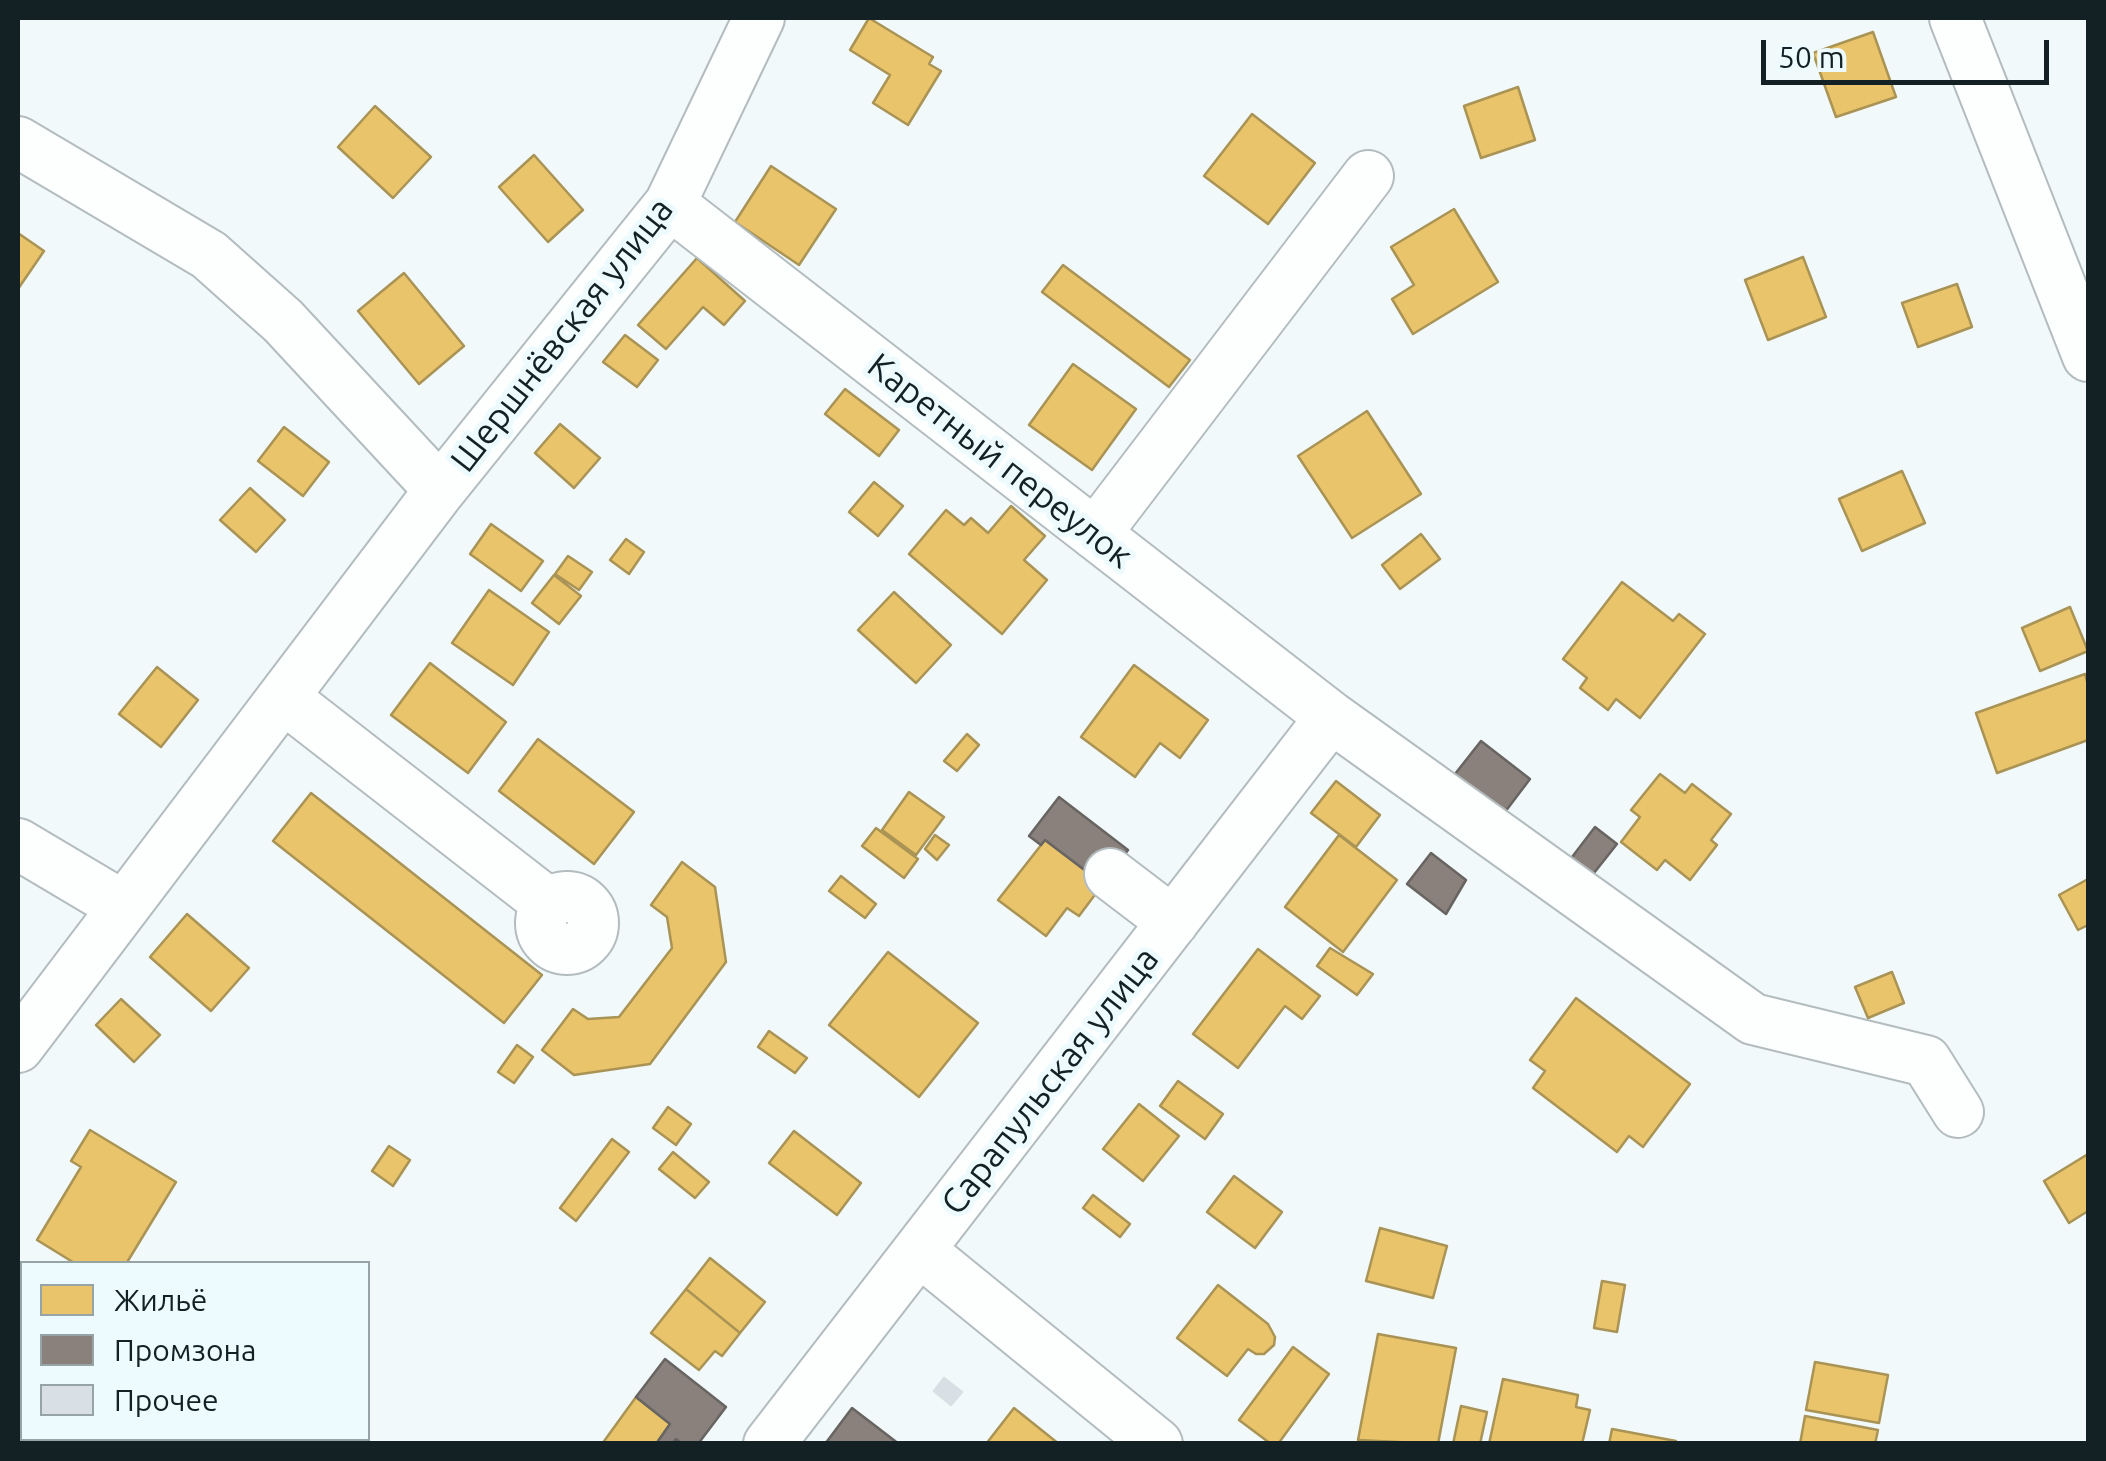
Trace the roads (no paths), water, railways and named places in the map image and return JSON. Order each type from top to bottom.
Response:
[{"type":"street","name":"Шершнёвская улица","points":[[18,1047],[440,490],[670,204],[759,18]]},
{"type":"street","points":[[1955,18],[2088,356]]},
{"type":"street","name":"Шершнёвская улица","points":[[18,142],[209,254],[282,320],[440,490]]},
{"type":"street","points":[[1095,534],[1368,176]]},
{"type":"street","name":"Каретный переулок","points":[[670,204],[1331,717],[1752,1019],[1926,1061],[1958,1112]]},
{"type":"street","points":[[284,698],[550,904]]},
{"type":"street","name":"Сарапульская улица","points":[[769,1444],[1331,717]]},
{"type":"street","points":[[18,844],[124,907]]},
{"type":"street","points":[[1116,867],[1180,914]]},
{"type":"street","points":[[918,1250],[1157,1444]]}]
